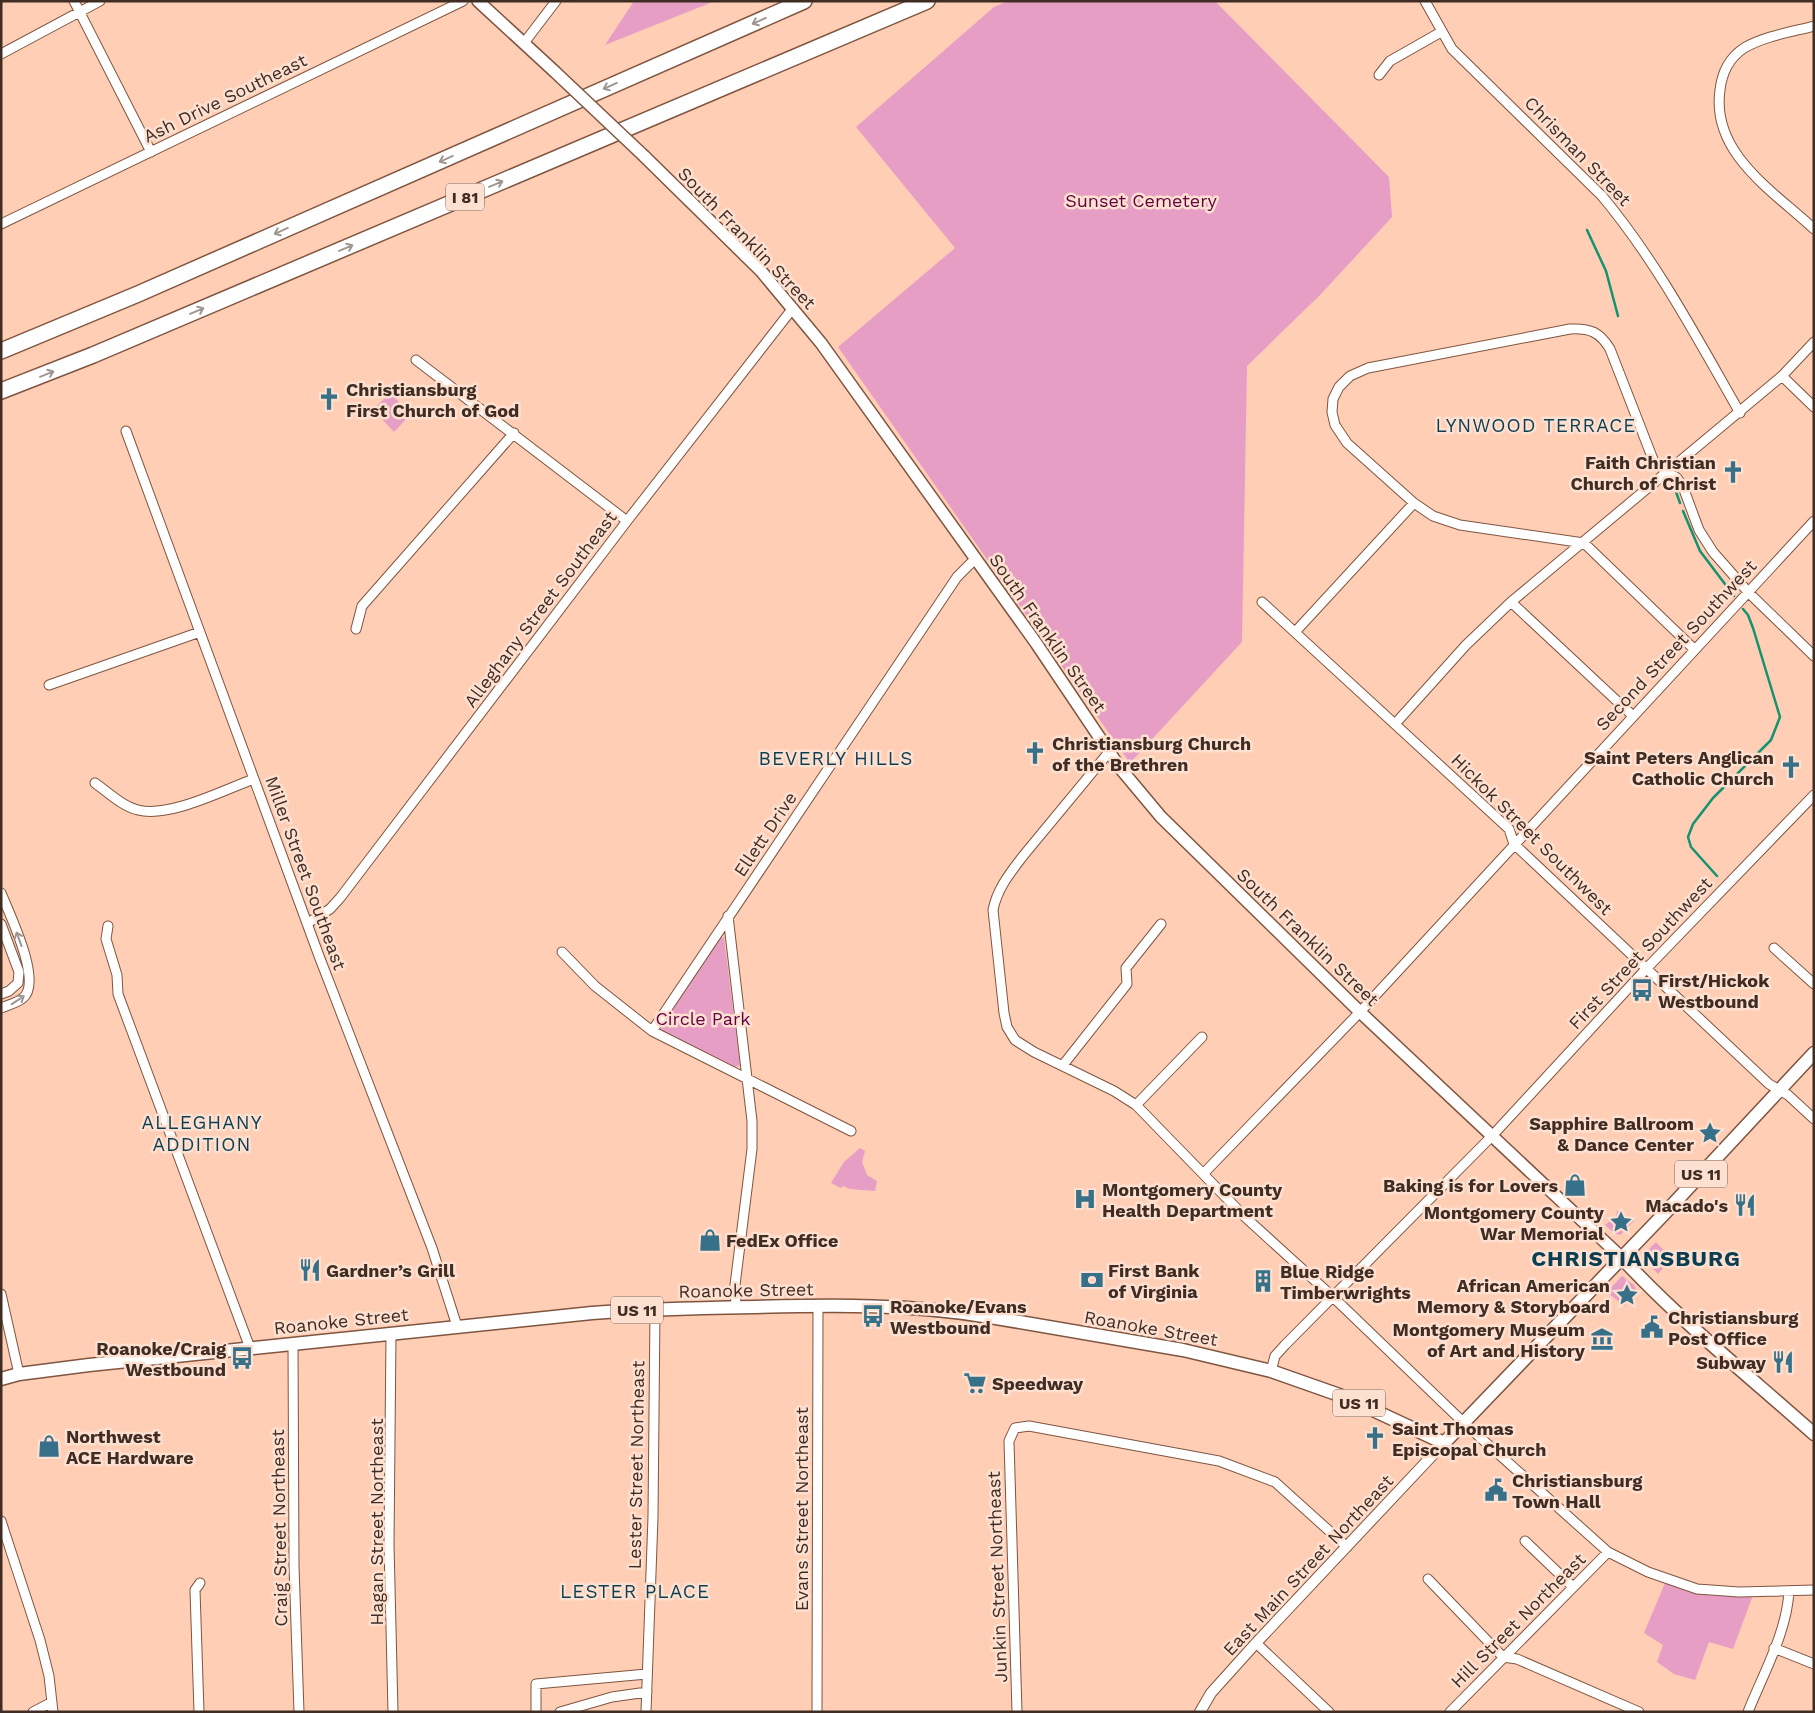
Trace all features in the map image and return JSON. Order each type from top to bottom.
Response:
[{"type":"highway","name":"I 81","points":[[1,351],[138,294],[804,1]]},
{"type":"highway","name":"I 81","points":[[1,391],[93,355],[927,1]]},
{"type":"main road","name":"South Franklin Street","points":[[478,1],[644,156],[761,271],[793,308],[846,377],[976,558],[1109,752],[1162,817],[1360,1012],[1621,1257]]},
{"type":"main road","name":"US 11","points":[[1444,1443],[1814,1053]]},
{"type":"main road","points":[[1621,1257],[1649,1287],[1701,1335],[1814,1434]]},
{"type":"main road","name":"Roanoke Street","points":[[1,1380],[19,1374],[293,1343],[457,1326],[655,1309],[878,1305],[952,1310],[1183,1350],[1271,1370],[1345,1397],[1444,1443]]},
{"type":"street","points":[[74,1],[151,152]]},
{"type":"street","points":[[1,54],[100,1]]},
{"type":"street","name":"Ash Drive Southeast","points":[[1,224],[463,1]]},
{"type":"street","points":[[524,43],[556,1]]},
{"type":"street","name":"Chrisman Street","points":[[1425,1],[1452,49],[1602,196],[1624,222],[1663,279],[1740,413]]},
{"type":"street","points":[[1814,26],[1761,40],[1744,49],[1731,60],[1724,72],[1718,113],[1723,132],[1734,152],[1814,229]]},
{"type":"street","points":[[1379,75],[1390,61],[1441,32]]},
{"type":"street","name":"Alleghany Street Southeast","points":[[308,923],[330,909],[340,898],[627,521],[793,308]]},
{"type":"street","points":[[1694,648],[1584,543],[1460,525],[1433,516],[1414,503],[1339,433],[1332,412],[1333,399],[1339,387],[1350,376],[1368,368],[1570,329],[1584,328],[1595,331],[1604,338],[1610,349],[1654,462],[1677,478],[1683,486],[1699,530],[1713,552],[1749,593],[1814,656]]},
{"type":"street","points":[[1395,724],[1466,645],[1511,602],[1740,413],[1782,376],[1814,342]]},
{"type":"street","points":[[416,360],[627,521]]},
{"type":"street","points":[[1782,376],[1814,408]]},
{"type":"street","name":"Miller Street Southeast","points":[[126,431],[254,779],[432,1248],[457,1326]]},
{"type":"street","points":[[356,629],[362,606],[514,433]]},
{"type":"street","points":[[1296,631],[1414,503]]},
{"type":"street","name":"Second Street Southwest","points":[[1204,1173],[1360,1012],[1632,715],[1694,648],[1749,593],[1814,521]]},
{"type":"street","name":"Ellett Drive","points":[[652,1031],[957,578],[976,558]]},
{"type":"street","name":"Hickok Street Southwest","points":[[1262,602],[1296,631],[1509,829],[1514,844],[1646,969],[1769,1084],[1814,1119]]},
{"type":"street","points":[[1511,602],[1632,715]]},
{"type":"street","points":[[49,684],[200,632]]},
{"type":"street","points":[[1109,752],[1009,874],[995,899],[994,910],[1007,1027],[1015,1040],[1034,1052],[1063,1064],[1114,1090],[1136,1105],[1245,1217],[1333,1297],[1464,1422],[1608,1552],[1648,1572],[1697,1589],[1814,1590]]},
{"type":"street","points":[[96,783],[123,803],[138,810],[154,812],[176,808],[254,779]]},
{"type":"street","name":"First Street Southwest","points":[[1271,1370],[1275,1356],[1492,1136],[1646,969],[1814,794]]},
{"type":"street","points":[[1,892],[29,970],[30,986],[24,998],[1,1008]]},
{"type":"street","points":[[728,916],[752,1121],[752,1148],[735,1285],[736,1307]]},
{"type":"street","points":[[1,924],[19,972],[18,983],[9,991],[1,994]]},
{"type":"street","points":[[1063,1064],[1126,984],[1126,968],[1161,924]]},
{"type":"street","points":[[108,926],[108,948],[117,975],[118,994],[250,1348]]},
{"type":"street","points":[[1774,948],[1814,984]]},
{"type":"street","points":[[562,952],[596,986],[652,1031],[851,1131]]},
{"type":"street","points":[[1136,1105],[1202,1037]]},
{"type":"street","points":[[1,1294],[19,1374]]},
{"type":"street","name":"Evans Street Northeast","points":[[818,1306],[818,1712]]},
{"type":"street","name":"Lester Street Northeast","points":[[646,1712],[653,1517],[655,1309]]},
{"type":"street","name":"Hagan Street Northeast","points":[[391,1333],[389,1552],[393,1712]]},
{"type":"street","name":"Craig Street Northeast","points":[[293,1343],[294,1566],[299,1712]]},
{"type":"street","name":"Junkin Street Northeast","points":[[1017,1712],[1009,1440],[1015,1428],[1029,1426],[1219,1461],[1275,1482],[1346,1547]]},
{"type":"street","name":"East Main Street Northeast","points":[[1200,1712],[1211,1693],[1256,1643],[1444,1443]]},
{"type":"street","points":[[1,1521],[4,1539],[40,1640],[50,1676],[52,1707],[33,1712]]},
{"type":"street","points":[[1525,1541],[1572,1586]]},
{"type":"street","name":"Hill Street Northeast","points":[[1450,1712],[1572,1586],[1608,1552]]},
{"type":"street","points":[[1428,1579],[1504,1657],[1517,1659],[1639,1712]]},
{"type":"street","points":[[199,1712],[195,1590],[200,1583]]},
{"type":"street","points":[[1748,1712],[1774,1648],[1788,1604],[1789,1591]]},
{"type":"street","points":[[1256,1643],[1329,1712]]},
{"type":"street","points":[[1774,1648],[1814,1664]]},
{"type":"street","points":[[536,1712],[536,1684],[647,1674]]},
{"type":"street","points":[[560,1712],[612,1697],[647,1692]]},
{"type":"green space","points":[[634,1],[715,1],[605,45]]},
{"type":"green space","name":"Sunset Cemetery","points":[[1008,1],[1215,1],[1389,177],[1392,217],[1321,294],[1247,366],[1242,642],[1130,763],[838,347],[955,248],[856,127],[994,7]]},
{"type":"green space","points":[[391,393],[410,415],[394,432],[373,409]]},
{"type":"green space","name":"Circle Park","points":[[724,937],[740,1065],[733,1068],[664,1034],[661,1028],[719,938]]},
{"type":"green space","points":[[860,1148],[865,1151],[862,1162],[867,1175],[877,1181],[875,1191],[850,1189],[843,1186],[841,1188],[831,1183],[844,1162]]},
{"type":"green space","points":[[1617,1211],[1623,1211],[1623,1215],[1629,1221],[1634,1221],[1620,1235],[1614,1233],[1605,1225],[1616,1216]]},
{"type":"green space","points":[[1656,1242],[1669,1256],[1669,1261],[1658,1274],[1644,1259],[1646,1252]]},
{"type":"green space","points":[[1622,1276],[1634,1285],[1638,1294],[1624,1306],[1607,1292]]},
{"type":"green space","points":[[1665,1583],[1699,1594],[1753,1595],[1733,1649],[1709,1642],[1695,1680],[1674,1674],[1657,1662],[1663,1645],[1644,1633]]},
{"type":"waterway","points":[[1587,230],[1606,271],[1618,316]]},
{"type":"waterway","points":[[1676,492],[1680,503]]},
{"type":"waterway","points":[[1683,511],[1700,551],[1734,596]]},
{"type":"waterway","points":[[1717,876],[1691,847],[1688,837],[1693,824],[1713,798],[1771,740],[1780,717],[1753,628],[1748,615],[1743,609]]},
{"type":"place","name":"Christiansburg First Church of God","points":[[329,399]]},
{"type":"place","name":"Faith Christian Church of Christ","points":[[1733,472]]},
{"type":"place","name":"Christiansburg Church of the Brethren","points":[[1035,753]]},
{"type":"place","name":"Saint Peters Anglican Catholic Church","points":[[1791,767]]},
{"type":"place","name":"First/Hickok Westbound","points":[[1642,990]]},
{"type":"place","name":"Sapphire Ballroom & Dance Center","points":[[1710,1133]]},
{"type":"place","name":"Baking is for Lovers","points":[[1575,1185]]},
{"type":"place","name":"Montgomery County Health Department","points":[[1085,1199]]},
{"type":"place","name":"Macado's","points":[[1745,1205]]},
{"type":"place","name":"Montgomery County War Memorial","points":[[1621,1222]]},
{"type":"place","name":"FedEx Office","points":[[710,1240]]},
{"type":"place","name":"Gardner’s Grill","points":[[310,1270]]},
{"type":"place","name":"First Bank of Virginia","points":[[1092,1280]]},
{"type":"place","name":"Blue Ridge Timberwrights","points":[[1263,1281]]},
{"type":"place","name":"African American Memory & Storyboard","points":[[1627,1295]]},
{"type":"place","name":"Roanoke/Evans Westbound","points":[[873,1316]]},
{"type":"place","name":"Christiansburg Post Office","points":[[1652,1327]]},
{"type":"place","name":"Montgomery Museum of Art and History","points":[[1602,1339]]},
{"type":"place","name":"Roanoke/Craig Westbound","points":[[242,1358]]},
{"type":"place","name":"Subway","points":[[1783,1362]]},
{"type":"place","name":"Speedway","points":[[975,1383]]},
{"type":"place","name":"Saint Thomas Episcopal Church","points":[[1375,1438]]},
{"type":"place","name":"Northwest ACE Hardware","points":[[49,1446]]},
{"type":"place","name":"Christiansburg Town Hall","points":[[1496,1490]]},
{"type":"district","name":"LYNWOOD TERRACE","points":[[1536,425]]},
{"type":"district","name":"BEVERLY HILLS","points":[[836,758]]},
{"type":"district","name":"ALLEGHANY ADDITION","points":[[202,1133]]},
{"type":"district","name":"CHRISTIANSBURG","points":[[1636,1258]]},
{"type":"district","name":"LESTER PLACE","points":[[635,1591]]}]
